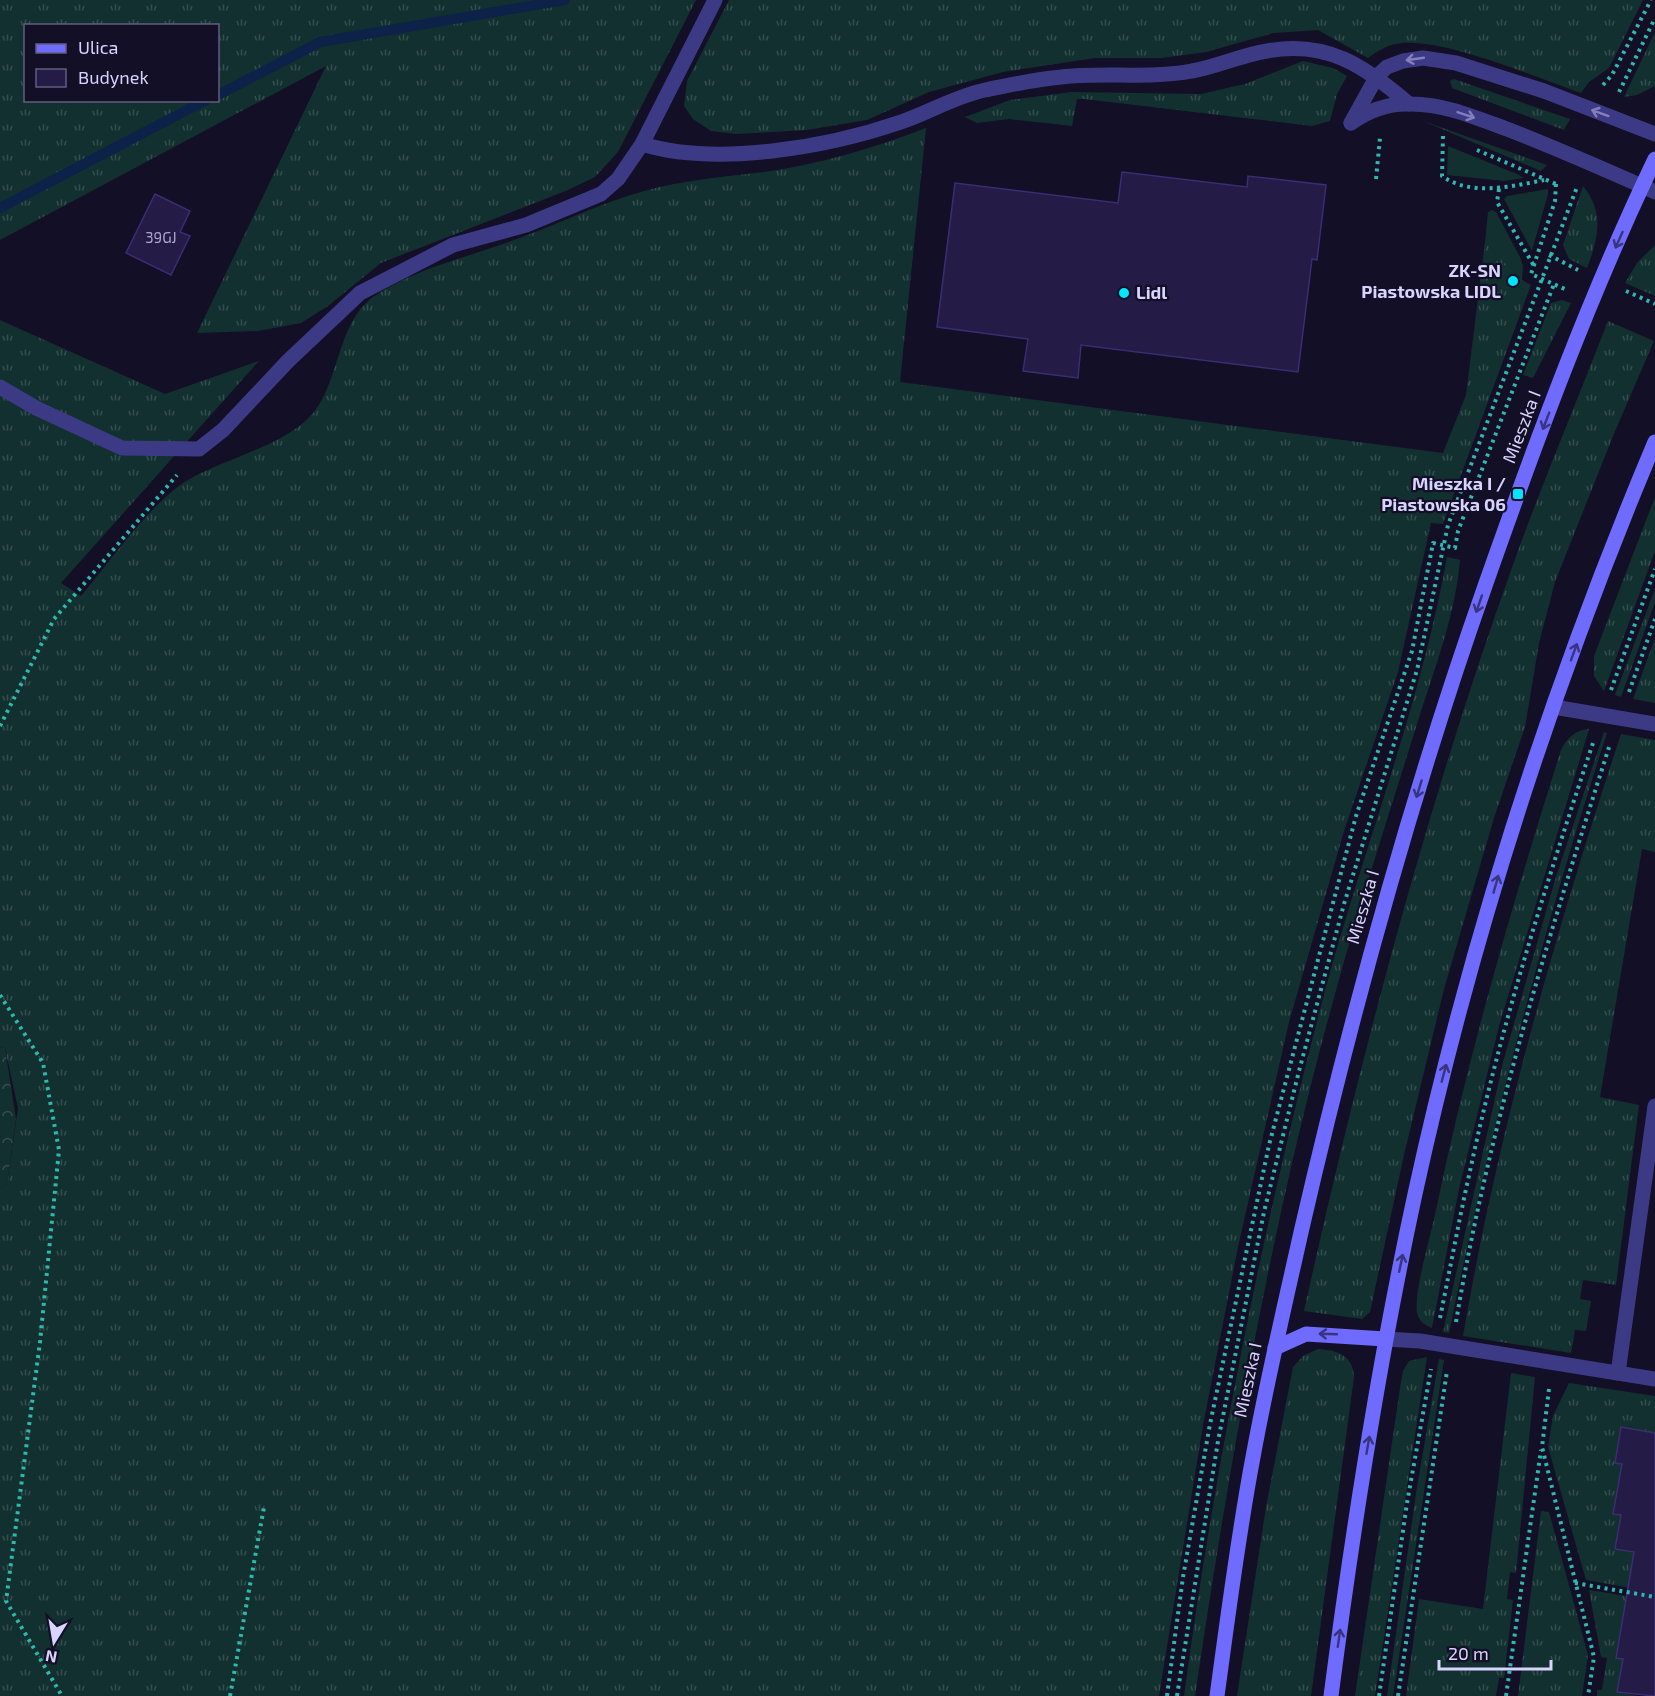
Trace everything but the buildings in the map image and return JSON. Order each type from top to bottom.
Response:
[{"type":"street","name":"Mieszka I","points":[[1217,1696],[1252,1458],[1275,1348],[1346,1042],[1450,686],[1522,483],[1580,331],[1648,189],[1655,159]]},
{"type":"street","points":[[1331,1696],[1352,1536],[1385,1340],[1416,1192],[1470,974],[1501,867],[1554,707],[1618,529],[1655,442]]},
{"type":"street","points":[[1275,1348],[1306,1334],[1385,1340]]},
{"type":"lane","points":[[0,387],[36,408],[122,448],[199,449],[223,430],[288,361],[360,293],[453,245],[526,225],[601,194],[618,178],[642,144],[715,0]]},
{"type":"lane","points":[[642,144],[660,150],[726,154],[829,144],[901,122],[982,91],[1061,77],[1192,72],[1267,51],[1314,48],[1345,58],[1377,76],[1408,104]]},
{"type":"lane","points":[[1648,189],[1569,153],[1487,122],[1433,105],[1385,106],[1366,112],[1351,123],[1377,76],[1388,67],[1403,61],[1437,59],[1544,91],[1655,134]]},
{"type":"lane","points":[[1554,707],[1655,724]]},
{"type":"lane","points":[[1618,1373],[1655,1106]]},
{"type":"lane","points":[[1385,1340],[1436,1344],[1655,1379]]},
{"type":"path","points":[[1600,89],[1612,75],[1651,0]]},
{"type":"path","points":[[1616,98],[1655,18]]},
{"type":"path","points":[[1435,131],[1453,140]]},
{"type":"path","points":[[1376,179],[1380,139],[1386,132]]},
{"type":"path","points":[[1443,135],[1442,176],[1459,184],[1499,189],[1546,179]]},
{"type":"path","points":[[1474,148],[1556,184],[1555,201],[1531,274],[1576,294]]},
{"type":"path","points":[[1499,189],[1497,202],[1534,266]]},
{"type":"path","points":[[1167,1696],[1183,1577],[1232,1310],[1275,1123],[1356,816],[1412,651],[1433,543],[1455,548],[1458,531],[1554,284]]},
{"type":"path","points":[[0,726],[54,619],[199,449]]},
{"type":"path","points":[[1379,1696],[1407,1503],[1470,1169],[1501,1046],[1569,815],[1655,570]]},
{"type":"path","points":[[1398,1696],[1423,1519],[1452,1347],[1484,1185],[1517,1053],[1573,862],[1619,718],[1655,619]]},
{"type":"path","points":[[0,995],[43,1063],[58,1149],[40,1342],[6,1601],[62,1696]]},
{"type":"path","points":[[1506,1696],[1552,1364]]},
{"type":"path","points":[[1542,1447],[1593,1657],[1588,1696]]},
{"type":"path","points":[[230,1696],[264,1507]]},
{"type":"path","points":[[1575,1583],[1655,1597]]},
{"type":"green space","points":[[0,0],[696,0],[618,152],[595,177],[568,190],[381,263],[328,306],[301,323],[258,331],[197,333],[326,66],[0,240]]},
{"type":"green space","points":[[729,0],[1643,0],[1609,68],[1589,82],[1581,93],[1491,60],[1421,43],[1392,45],[1368,58],[1318,30],[1274,33],[1206,52],[1162,58],[1095,58],[1003,72],[929,92],[867,120],[807,130],[736,134],[711,131],[693,119],[684,106],[687,81]]},
{"type":"green space","points":[[1655,32],[1655,86],[1637,95],[1624,97]]},
{"type":"green space","points":[[1303,61],[1333,68],[1347,76],[1337,94],[1330,121],[1312,126],[1084,99],[1077,99],[1072,126],[1009,119],[977,123],[965,117],[1010,100],[1072,92],[1201,94],[1245,84]]},
{"type":"green space","points":[[1454,79],[1570,119],[1564,130],[1452,88],[1450,81]]},
{"type":"green space","points":[[1423,121],[1547,165],[1541,171]]},
{"type":"green space","points":[[926,128],[900,382],[1443,453],[1466,395],[1485,242],[1522,280],[1531,285],[1443,524],[1431,523],[1398,672],[1344,831],[1289,1022],[1238,1247],[1203,1425],[1159,1696],[0,1696],[0,1189],[7,1184],[18,1108],[5,1048],[0,1047],[0,320],[165,394],[259,361],[61,583],[81,596],[146,517],[175,489],[202,473],[275,441],[302,424],[315,411],[324,396],[351,325],[360,310],[373,297],[388,288],[435,267],[518,239],[644,191],[689,181],[806,165],[867,149]]},
{"type":"green space","points":[[1448,146],[1524,178],[1504,181],[1447,175]]},
{"type":"green space","points":[[1583,186],[1590,196],[1597,216],[1594,247],[1587,268],[1569,259],[1563,245]]},
{"type":"green space","points":[[1548,189],[1532,251],[1504,199],[1507,196]]},
{"type":"green space","points":[[1492,210],[1496,212],[1521,259],[1522,281],[1485,242],[1488,212]]},
{"type":"green space","points":[[1655,245],[1655,296],[1625,283],[1637,263]]},
{"type":"green space","points":[[1562,300],[1571,303],[1533,378],[1523,375],[1551,303]]},
{"type":"green space","points":[[1608,321],[1654,341],[1613,436],[1555,582],[1539,643],[1525,727],[1494,818],[1444,989],[1404,1155],[1370,1312],[1362,1319],[1304,1311],[1372,1026],[1424,838],[1483,651],[1515,559]]},
{"type":"green space","points":[[1655,497],[1655,551],[1604,691],[1594,676],[1594,656]]},
{"type":"green space","points":[[1447,557],[1460,560],[1454,602],[1354,926],[1312,1081],[1254,1343],[1195,1696],[1184,1696],[1227,1429],[1282,1163],[1341,933],[1423,666]]},
{"type":"green space","points":[[1655,589],[1655,602],[1621,697],[1615,695]]},
{"type":"green space","points":[[1655,638],[1655,703],[1633,699]]},
{"type":"green space","points":[[1589,729],[1499,1026],[1459,1189],[1432,1328],[1422,1322],[1418,1316],[1418,1290],[1477,1036],[1561,750],[1572,735]]},
{"type":"green space","points":[[1604,732],[1607,733],[1561,881],[1519,1031],[1482,1181],[1449,1333],[1443,1332],[1503,1062],[1555,880]]},
{"type":"green space","points":[[1621,734],[1655,740],[1655,852],[1642,849],[1600,1097],[1639,1105],[1616,1285],[1583,1280],[1580,1299],[1591,1301],[1586,1331],[1575,1330],[1571,1353],[1463,1336],[1477,1259],[1511,1107],[1574,882]]},
{"type":"green space","points":[[0,1047],[5,1048],[16,1119],[7,1184],[0,1189]]},
{"type":"green space","points":[[1318,1349],[1338,1353],[1347,1359],[1351,1364],[1354,1377],[1311,1696],[1237,1696],[1266,1507],[1293,1367],[1303,1356]]},
{"type":"green space","points":[[1427,1357],[1375,1696],[1355,1696],[1403,1371],[1409,1361]]},
{"type":"green space","points":[[1439,1359],[1444,1360],[1393,1696],[1387,1696],[1417,1487]]},
{"type":"green space","points":[[1511,1373],[1535,1377],[1516,1573],[1510,1572],[1507,1599],[1513,1600],[1504,1678],[1499,1678],[1496,1696],[1406,1696],[1419,1599],[1483,1609]]},
{"type":"green space","points":[[1569,1383],[1655,1396],[1655,1433],[1621,1427],[1615,1462],[1628,1465],[1614,1514],[1621,1515],[1655,1556],[1653,1592],[1586,1580],[1548,1447],[1553,1416]]},
{"type":"green space","points":[[1541,1511],[1549,1512],[1588,1655],[1582,1696],[1518,1696]]},
{"type":"green space","points":[[1589,1590],[1626,1596],[1616,1657],[1623,1659],[1617,1692],[1638,1696],[1597,1696],[1597,1690],[1602,1690],[1607,1658],[1601,1657]]},
{"type":"waterway","points":[[219,94],[320,42],[565,0]]},
{"type":"waterway","points":[[0,208],[202,102]]},
{"type":"place","name":"ZK-SN Piastowska LIDL","points":[[1513,281]]},
{"type":"place","name":"Lidl","points":[[1124,293]]},
{"type":"place","name":"Mieszka I / Piastowska 06","points":[[1518,494]]}]
